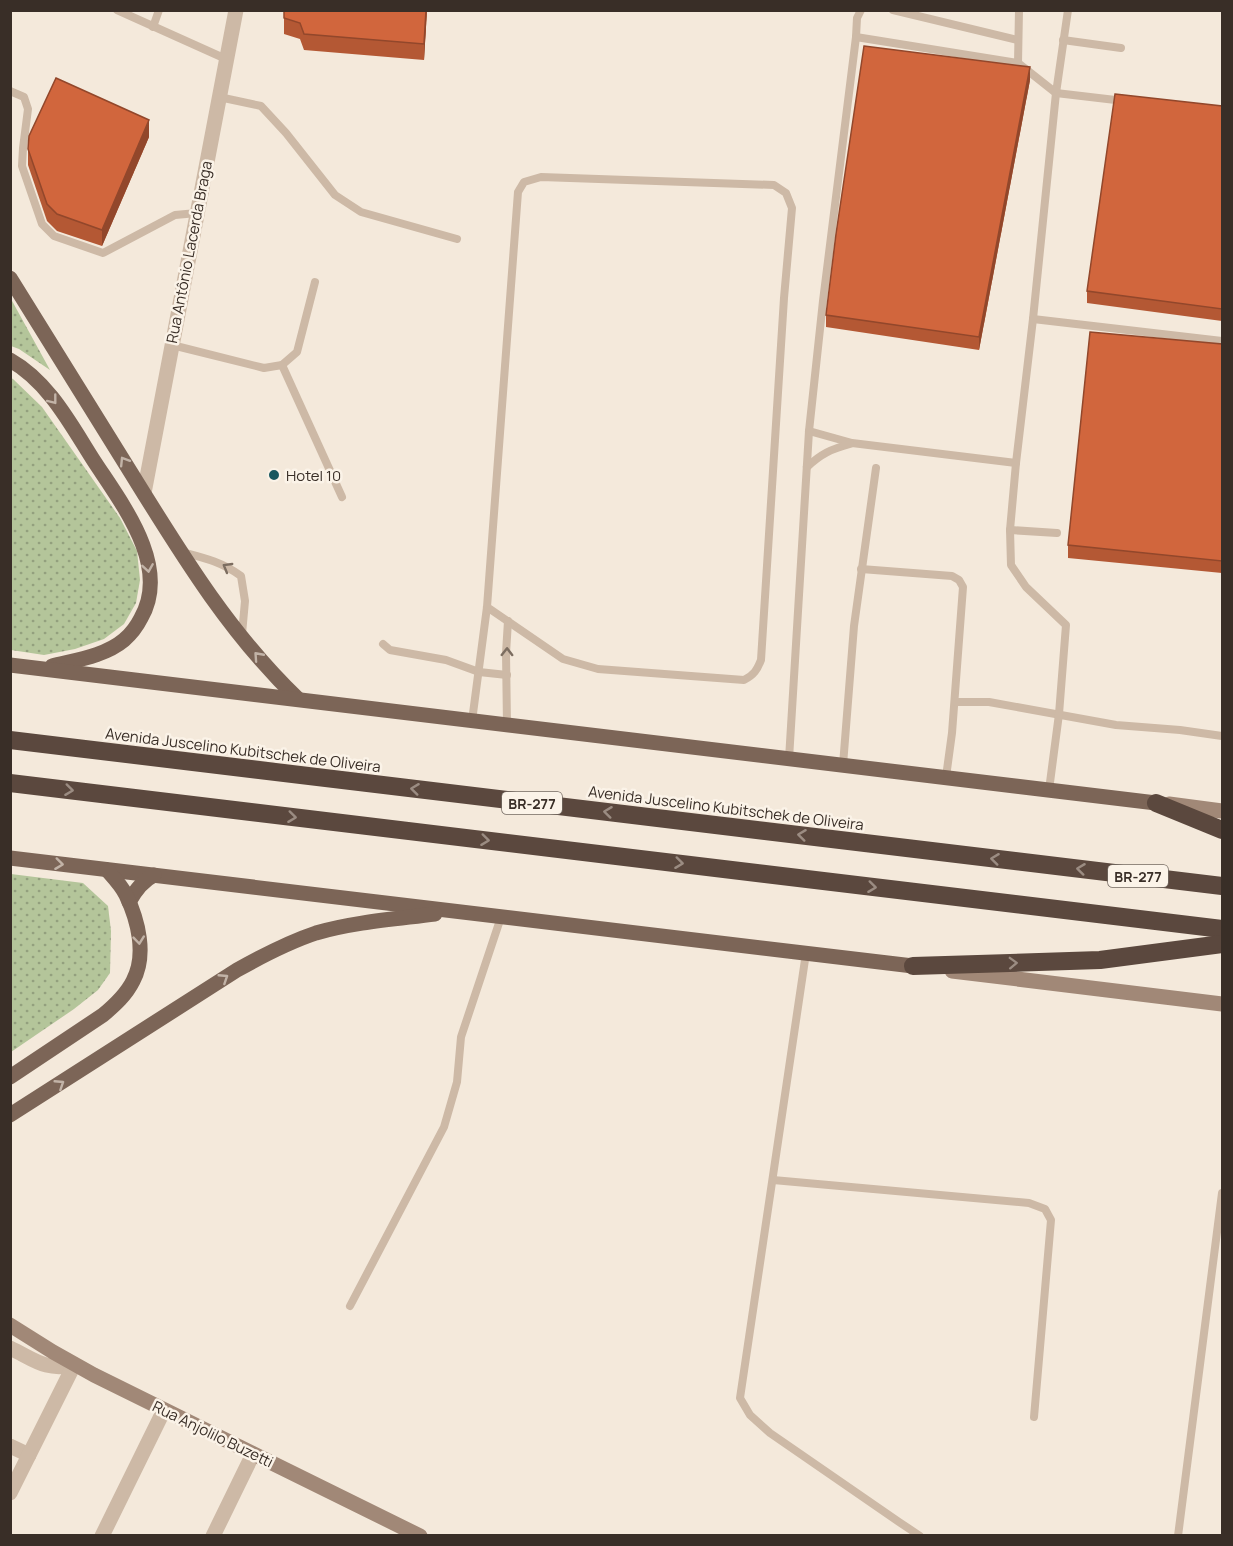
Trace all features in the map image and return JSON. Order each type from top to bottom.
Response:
[{"type":"highway","name":"Avenida Juscelino Kubitschek de Oliveira","points":[[10,740],[1222,886]]},
{"type":"highway","points":[[10,783],[1222,929]]},
{"type":"highway","points":[[1156,803],[1222,830]]},
{"type":"highway","points":[[913,966],[1100,960],[1222,944]]},
{"type":"main road","points":[[10,278],[219,610],[242,639],[298,699]]},
{"type":"main road","points":[[10,360],[24,368],[40,384],[70,424],[130,517],[146,553],[150,574],[150,592],[146,610],[136,627],[124,640],[110,649],[41,669]]},
{"type":"main road","points":[[10,665],[1222,811]]},
{"type":"main road","points":[[10,858],[1222,1004]]},
{"type":"main road","points":[[10,1077],[103,1015],[126,993],[135,979],[140,952],[138,932],[129,902],[118,882],[106,870]]},
{"type":"main road","points":[[129,902],[138,886],[154,875]]},
{"type":"main road","points":[[10,1115],[237,970],[287,944],[326,931],[455,911]]},
{"type":"main road","name":"Rua Anjolilo Buzetti","points":[[10,1325],[74,1365],[420,1536]]},
{"type":"street","name":"Rua Antônio Lacerda Braga","points":[[144,493],[236,10]]},
{"type":"street","points":[[10,1348],[45,1365],[62,1367],[74,1365]]},
{"type":"street","points":[[10,1492],[74,1365]]},
{"type":"street","points":[[102,1536],[164,1410]]},
{"type":"street","points":[[10,1446],[29,1455]]},
{"type":"street","points":[[213,1536],[253,1454]]},
{"type":"lane","points":[[117,10],[226,59]]},
{"type":"lane","points":[[153,27],[159,10]]},
{"type":"lane","points":[[789,759],[809,431],[857,18],[861,10]]},
{"type":"lane","points":[[893,10],[1018,40]]},
{"type":"lane","points":[[1018,63],[1019,10]]},
{"type":"lane","points":[[1049,790],[1059,714],[1066,625],[1026,587],[1011,565],[1010,530],[1056,93],[1068,10]]},
{"type":"lane","points":[[856,37],[1018,63],[1056,93],[1133,102]]},
{"type":"lane","points":[[1063,40],[1121,48]]},
{"type":"lane","points":[[10,91],[24,97],[28,109],[22,166],[42,224],[54,236],[103,253],[175,215],[197,213]]},
{"type":"lane","points":[[219,97],[261,105],[335,195],[362,212],[457,239]]},
{"type":"lane","points":[[472,721],[487,607],[518,192],[524,182],[541,177],[774,185],[786,193],[792,208],[784,298],[761,660],[753,676],[744,680],[598,669],[563,659],[487,607]]},
{"type":"lane","points":[[172,345],[264,368],[282,365],[297,352],[315,282]]},
{"type":"lane","points":[[1033,319],[1222,341]]},
{"type":"lane","points":[[282,365],[342,497]]},
{"type":"lane","points":[[809,431],[852,443],[1016,463]]},
{"type":"lane","points":[[807,467],[819,456],[834,448],[852,443]]},
{"type":"lane","points":[[843,765],[854,626],[876,468]]},
{"type":"lane","points":[[1010,530],[1057,533]]},
{"type":"lane","points":[[180,551],[214,560],[241,576],[245,601],[242,639]]},
{"type":"lane","points":[[861,569],[952,576],[959,580],[963,587],[955,702],[946,777]]},
{"type":"lane","points":[[507,725],[508,621]]},
{"type":"lane","points":[[383,644],[390,650],[446,660],[479,672],[507,675]]},
{"type":"lane","points":[[955,702],[989,702],[1116,724],[1222,736]]},
{"type":"lane","points":[[350,1306],[444,1127],[457,1082],[461,1037],[501,916]]},
{"type":"lane","points":[[806,953],[740,1398],[750,1415],[770,1433],[920,1536]]},
{"type":"lane","points":[[773,1180],[1029,1203],[1045,1209],[1051,1220],[1034,1417]]},
{"type":"lane","points":[[1178,1536],[1222,1193]]},
{"type":"green space","points":[[11,299],[50,370],[11,346]]},
{"type":"green space","points":[[11,378],[42,407],[120,518],[137,551],[140,580],[136,603],[124,624],[104,639],[75,649],[44,655],[11,650]]},
{"type":"green space","points":[[11,874],[83,883],[108,906],[111,931],[110,973],[98,990],[11,1052]]},
{"type":"building","points":[[284,10],[426,10],[424,44],[304,34],[300,23],[284,18]]},
{"type":"building","points":[[864,46],[1030,67],[979,337],[826,315]]},
{"type":"building","points":[[56,78],[149,120],[102,230],[57,214],[47,204],[28,149],[29,136]]},
{"type":"building","points":[[1115,94],[1222,106],[1222,309],[1087,291]]},
{"type":"building","points":[[1090,332],[1222,344],[1222,561],[1068,545]]},
{"type":"place","name":"Hotel 10","points":[[274,475]]}]
